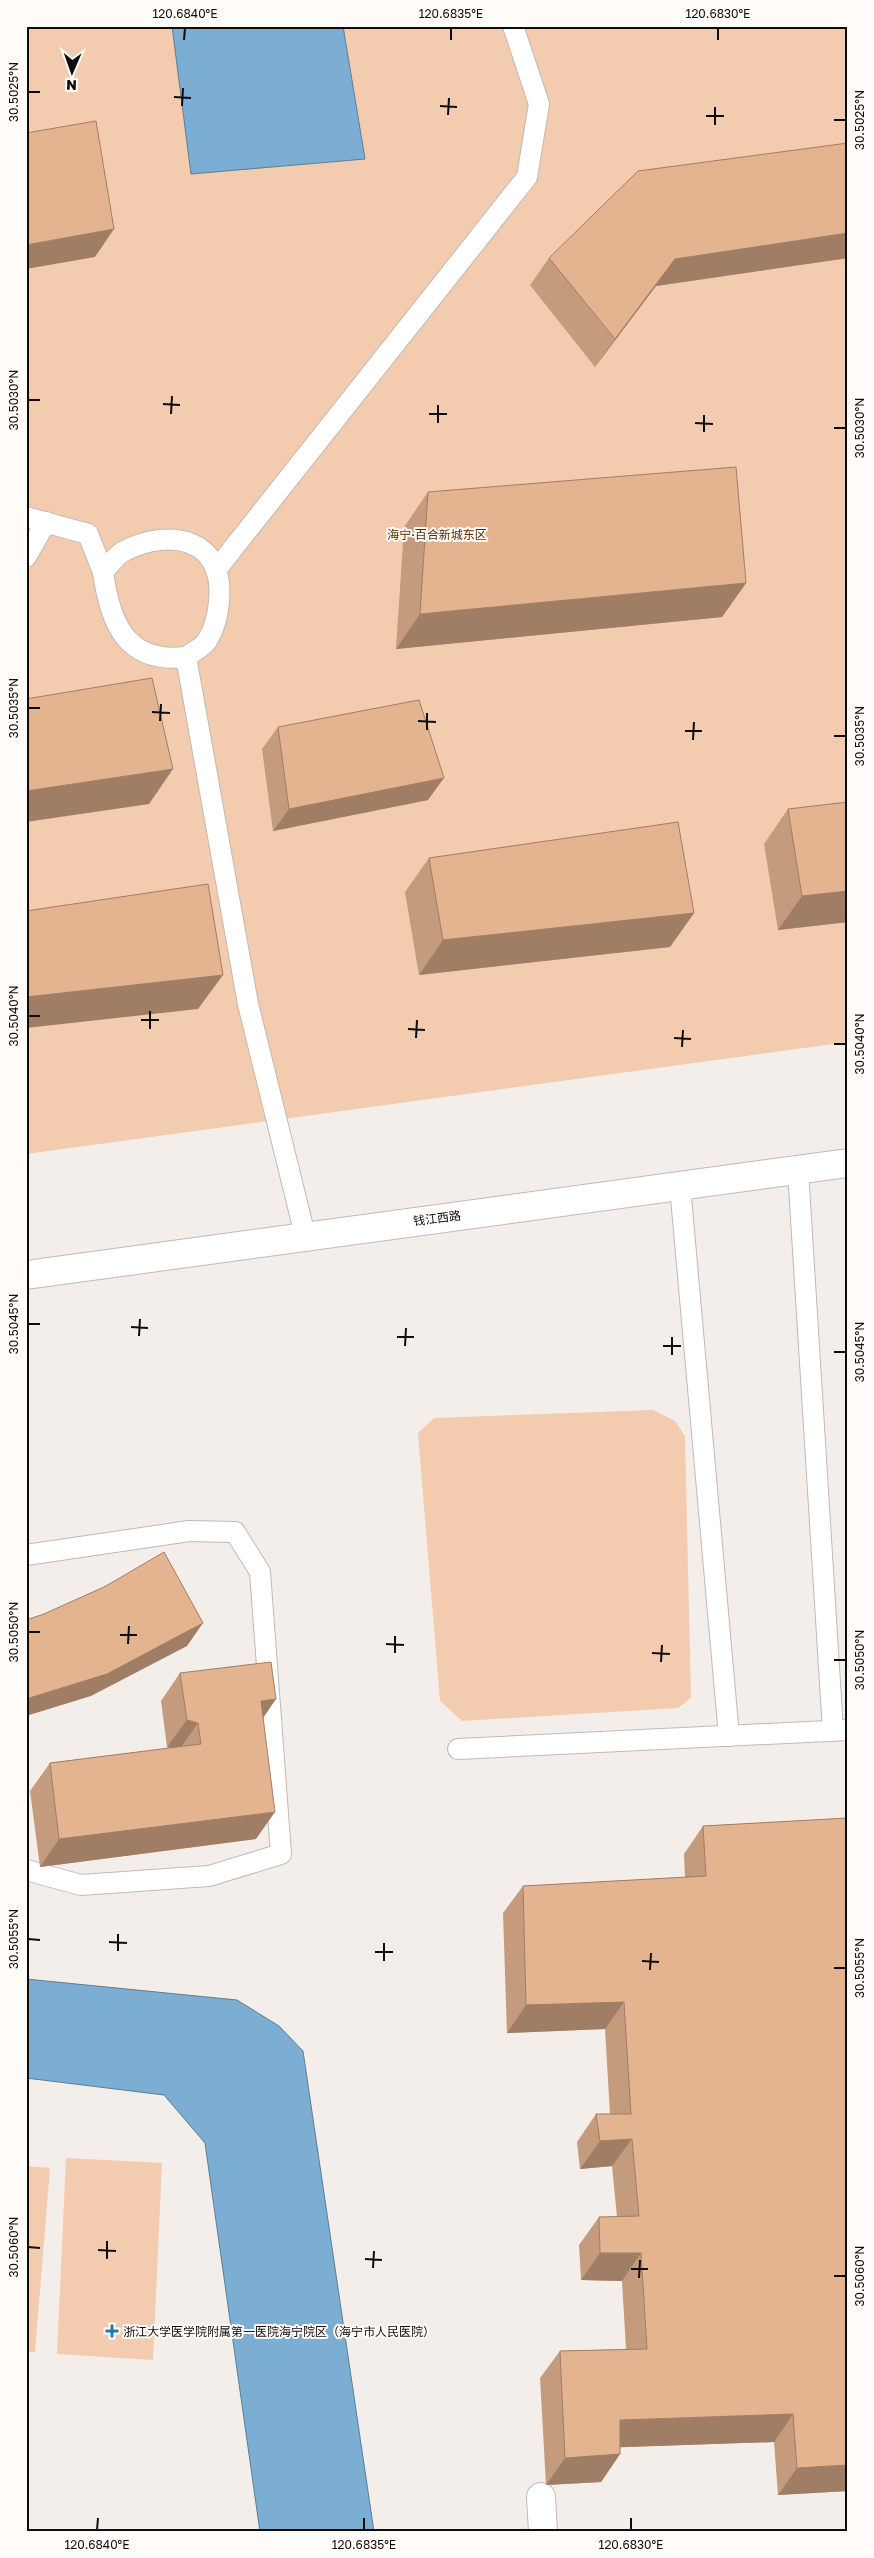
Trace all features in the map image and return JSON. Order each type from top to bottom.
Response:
[{"type":"main road","name":"钱江西路","points":[[26,1275],[305,1235],[848,1163]]},
{"type":"main road","points":[[541,2497],[543,2532]]},
{"type":"lane","points":[[216,570],[527,177],[539,104],[513,26]]},
{"type":"lane","points":[[26,517],[88,534],[103,572],[107,602],[122,636],[141,651],[169,659],[186,657],[206,642],[217,619],[220,592],[216,570],[200,546],[174,538],[149,542],[123,552],[103,572]]},
{"type":"lane","points":[[26,557],[46,522]]},
{"type":"lane","points":[[186,657],[248,1004],[305,1235]]},
{"type":"lane","points":[[458,1749],[840,1731],[798,1170]]},
{"type":"lane","points":[[680,1186],[729,1736]]},
{"type":"lane","points":[[26,1555],[189,1531],[234,1532],[260,1572],[282,1854],[209,1876],[81,1885],[26,1870]]},
{"type":"green space","name":"海宁·百合新城东区","points":[[26,26],[848,26],[848,1042],[26,1154]]},
{"type":"green space","points":[[653,1410],[675,1421],[685,1436],[691,1698],[678,1708],[462,1721],[440,1701],[418,1433],[434,1418]]},
{"type":"green space","points":[[66,2158],[162,2163],[153,2360],[57,2354]]},
{"type":"green space","points":[[26,2166],[50,2168],[35,2352],[26,2352]]},
{"type":"water","points":[[172,26],[343,26],[365,159],[191,174]]},
{"type":"water","points":[[26,1979],[237,2000],[279,2026],[303,2051],[374,2532],[260,2532],[205,2143],[164,2095],[26,2078]]},
{"type":"building","points":[[96,121],[114,229],[26,245],[26,133]]},
{"type":"building","points":[[848,143],[848,233],[675,259],[615,339],[549,258],[638,171]]},
{"type":"building","points":[[736,467],[746,583],[420,614],[428,492]]},
{"type":"building","points":[[152,678],[173,769],[26,791],[26,699]]},
{"type":"building","points":[[419,700],[444,778],[289,809],[278,727]]},
{"type":"building","points":[[848,802],[848,891],[802,896],[788,809]]},
{"type":"building","points":[[678,822],[694,913],[443,940],[429,858]]},
{"type":"building","points":[[208,884],[223,975],[26,997],[26,911]]},
{"type":"building","points":[[164,1552],[203,1623],[107,1674],[26,1699],[26,1620],[44,1614],[106,1586]]},
{"type":"building","points":[[271,1662],[276,1699],[261,1701],[275,1812],[59,1839],[50,1763],[201,1744],[198,1723],[187,1720],[180,1673]]},
{"type":"building","points":[[848,1818],[848,2465],[797,2468],[793,2414],[620,2420],[620,2454],[565,2458],[560,2351],[647,2349],[641,2253],[600,2253],[599,2217],[639,2216],[632,2139],[600,2141],[596,2114],[631,2114],[624,2002],[526,2005],[523,1886],[706,1876],[703,1826]]},
{"type":"place","name":"浙江大学医学院附属第一医院海宁院区（海宁市人民医院）","points":[[112,2331]]}]
